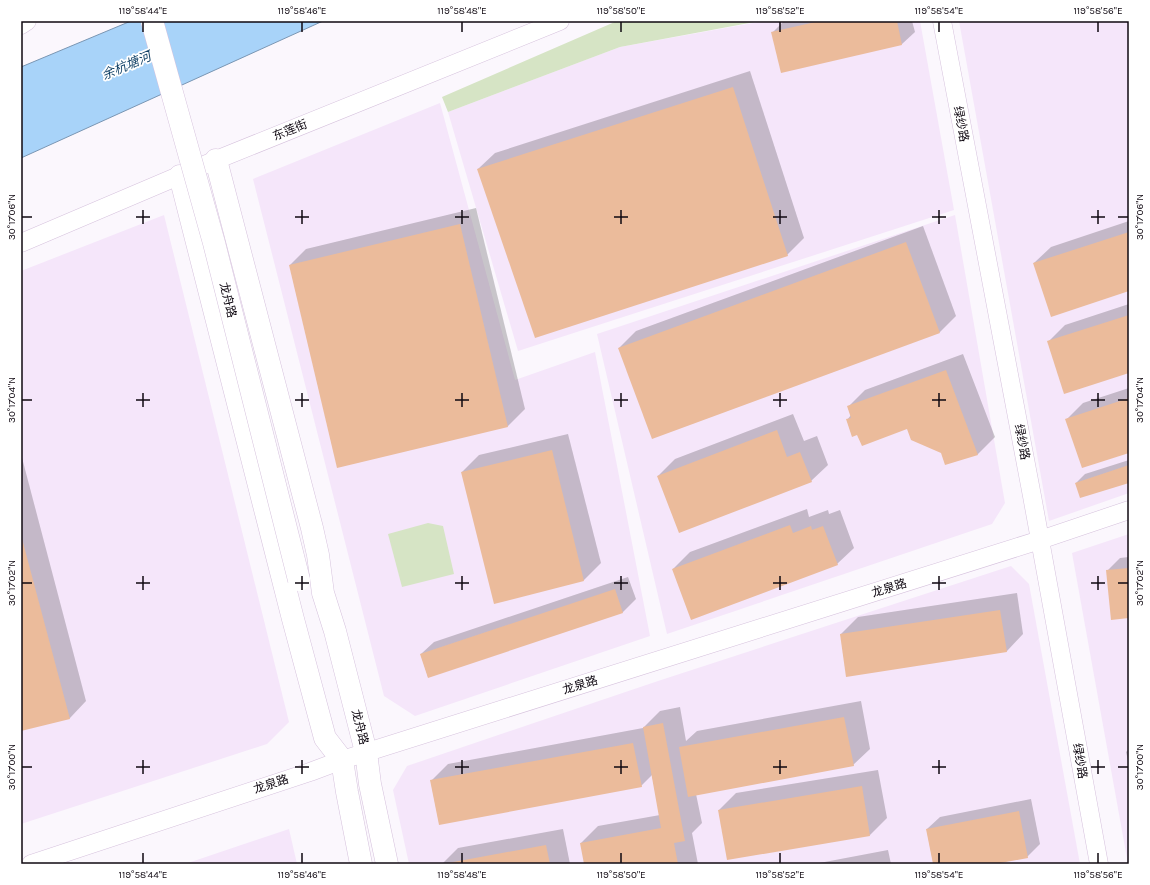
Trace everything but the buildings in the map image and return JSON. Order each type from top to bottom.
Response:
[{"type":"street","points":[[21,25],[26,21]]},
{"type":"street","name":"龙舟路","points":[[152,21],[216,251],[299,580],[293,620]]},
{"type":"street","name":"东莲街","points":[[21,243],[216,160],[560,21]]},
{"type":"street","name":"绿纱路","points":[[942,21],[1040,540],[1099,864]]},
{"type":"street","name":"龙舟路","points":[[216,160],[312,528],[324,593],[366,752],[370,784],[386,864]]},
{"type":"street","name":"龙舟路","points":[[180,176],[293,620],[325,738],[342,760],[361,864]]},
{"type":"street","name":"龙泉路","points":[[31,864],[310,772],[366,752],[1040,540],[1129,510]]},
{"type":"street","points":[[299,580],[324,593]]},
{"type":"shaded area","points":[[764,21],[920,21],[954,210],[518,351],[448,112],[620,47]]},
{"type":"shaded area","points":[[959,21],[1129,21],[1129,493],[1049,521]]},
{"type":"shaded area","points":[[440,103],[515,380],[595,352],[650,636],[415,716],[384,696],[253,179]]},
{"type":"shaded area","points":[[164,215],[289,722],[267,744],[21,824],[21,271]]},
{"type":"shaded area","points":[[955,215],[1005,503],[992,524],[667,634],[597,334]]},
{"type":"shaded area","points":[[1129,534],[1129,864],[1128,864],[1072,553]]},
{"type":"shaded area","points":[[1011,566],[1029,584],[1080,864],[409,864],[393,790],[407,766],[658,681]]},
{"type":"shaded area","points":[[289,829],[297,864],[185,864]]},
{"type":"green space","points":[[617,21],[760,21],[620,47],[448,112],[442,97]]},
{"type":"green space","points":[[428,523],[443,526],[454,574],[402,587],[388,534]]},
{"type":"water","name":"余杭塘河","points":[[131,21],[323,21],[21,158],[21,67]]}]
